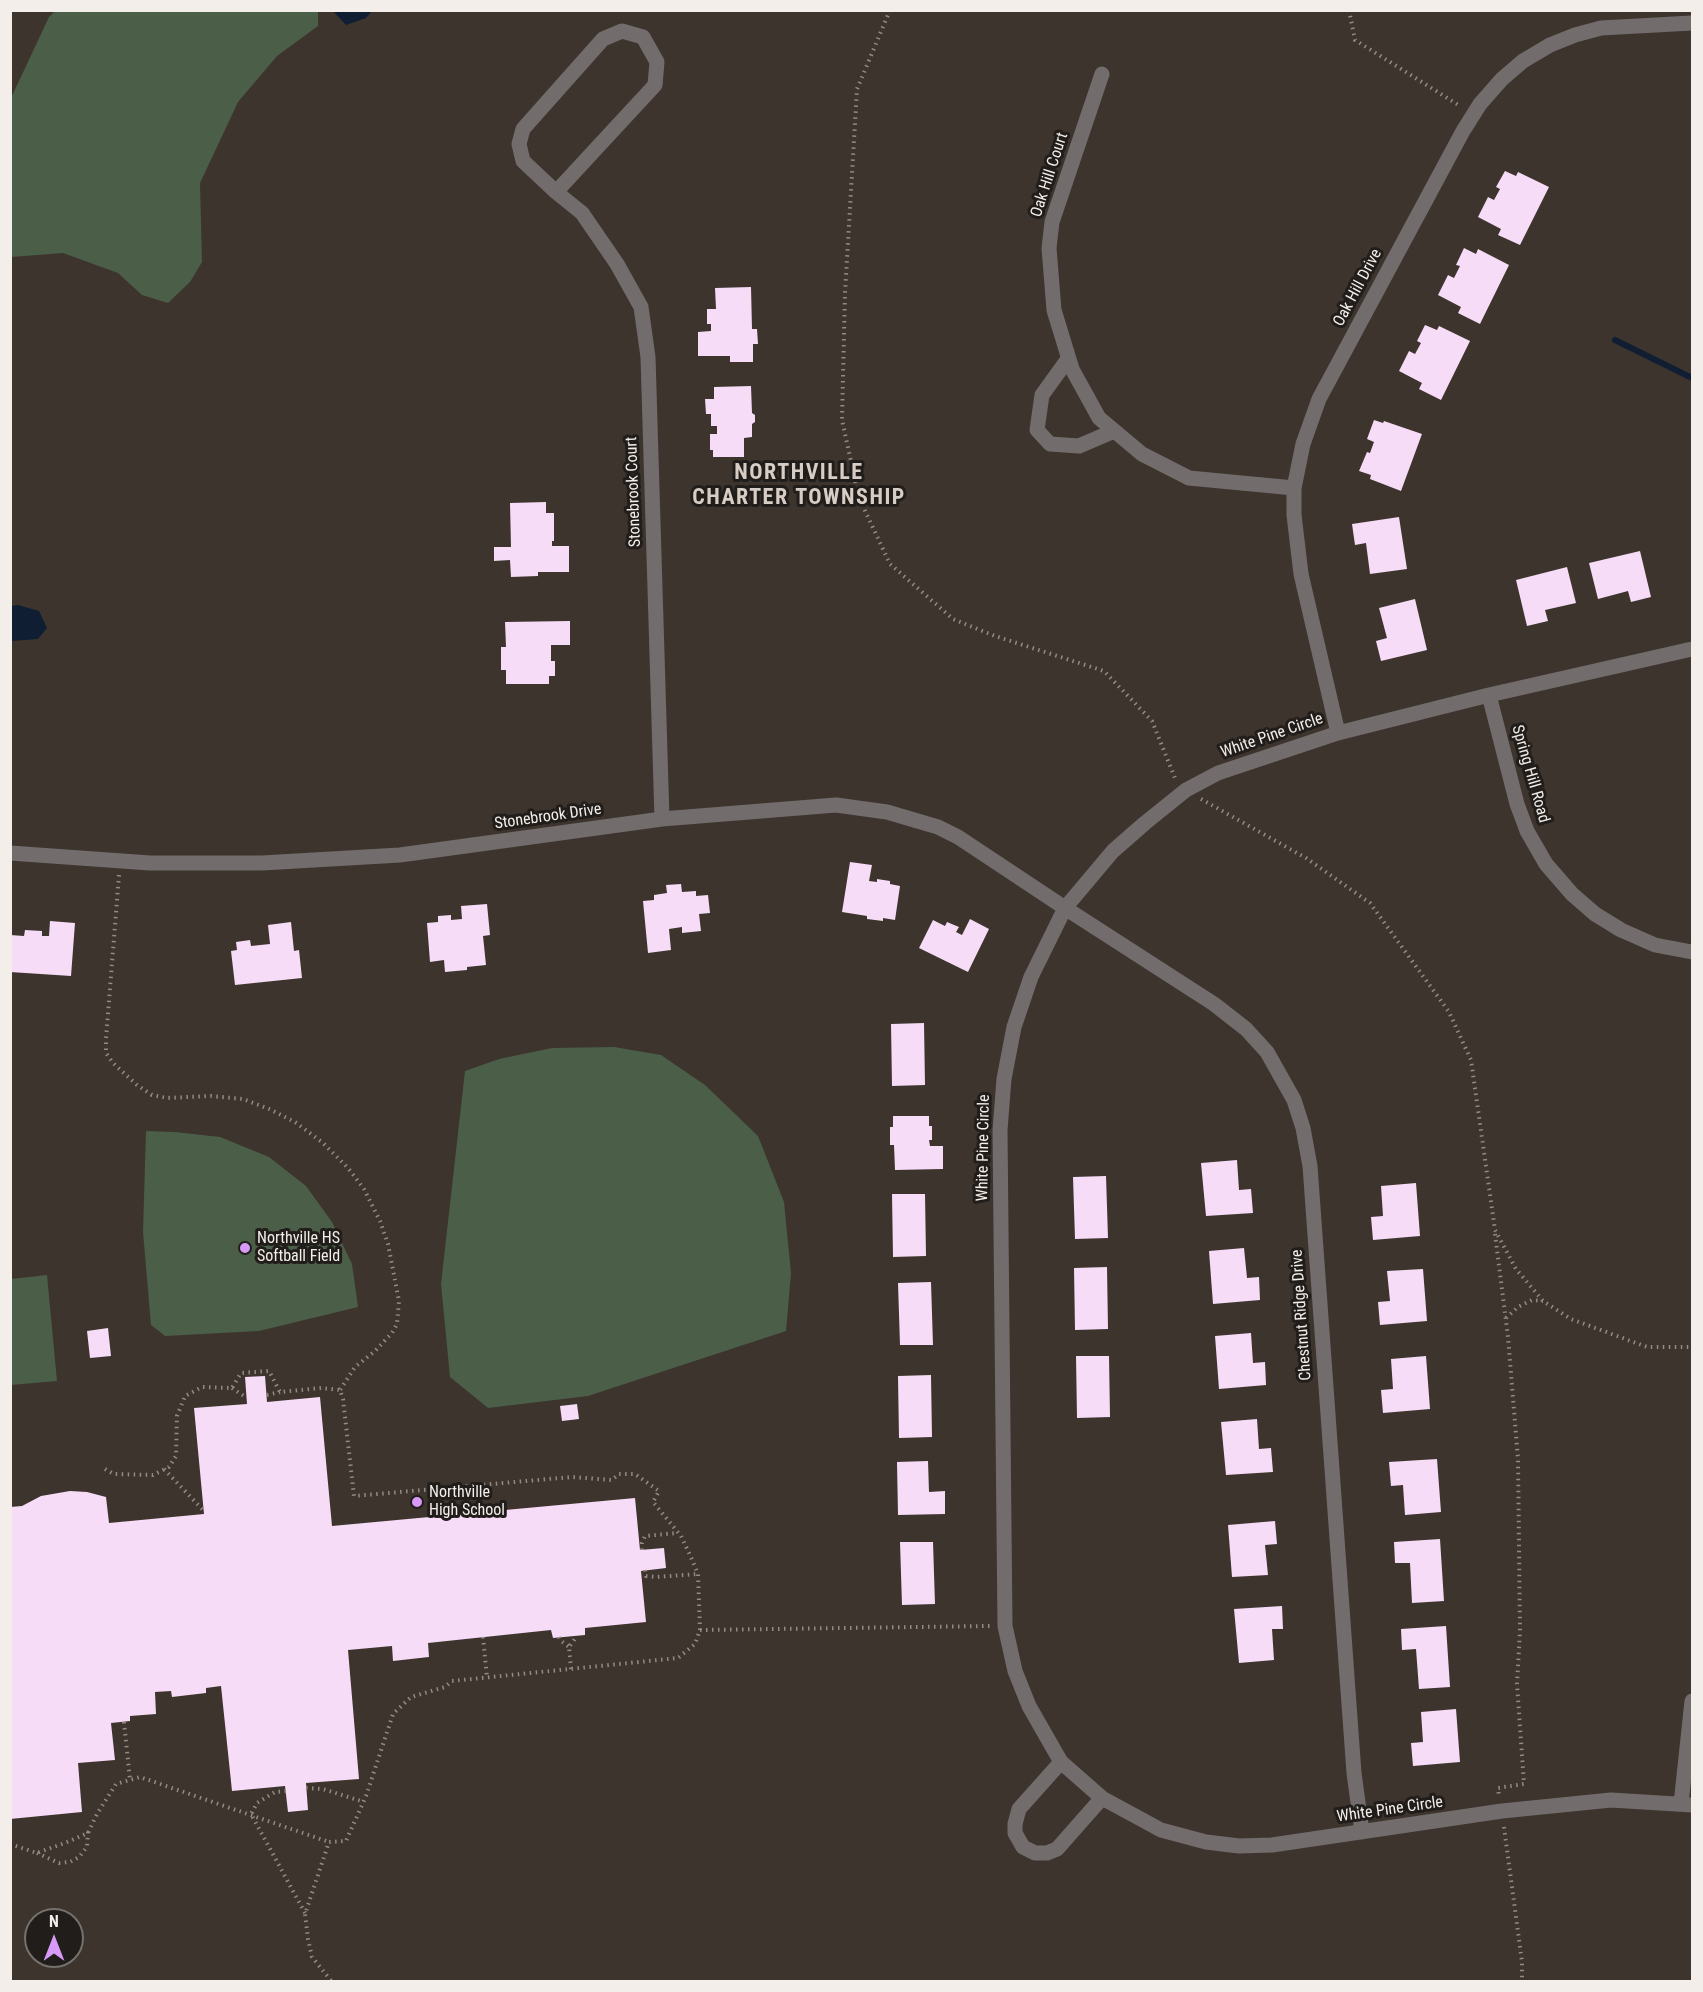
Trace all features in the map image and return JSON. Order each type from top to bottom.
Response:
[{"type":"street","name":"Oak Hill Drive","points":[[1338,733],[1301,574],[1294,515],[1294,488],[1303,444],[1318,399],[1463,131],[1502,79],[1523,61],[1575,35],[1601,28],[1692,23]]},
{"type":"street","name":"Stonebrook Court","points":[[556,192],[656,85],[657,62],[643,37],[622,31],[603,39],[523,129],[519,144],[523,161],[556,192],[582,213],[617,264],[640,307],[648,357],[662,819]]},
{"type":"street","name":"Oak Hill Court","points":[[1102,74],[1052,222],[1049,248],[1054,310],[1072,369],[1099,418],[1142,454],[1189,478],[1294,488]]},
{"type":"street","points":[[1068,359],[1042,395],[1037,430],[1050,444],[1079,446],[1114,431]]},
{"type":"street","name":"White Pine Circle","points":[[1687,1804],[1611,1800],[1502,1811],[1272,1845],[1239,1846],[1206,1842],[1161,1830],[1102,1798],[1061,1762],[1029,1706],[1015,1671],[1005,1626],[1000,1130],[1004,1079],[1014,1027],[1031,977],[1065,908],[1113,851],[1186,790],[1218,773],[1338,733],[1489,695],[1692,649]]},
{"type":"street","name":"Spring Hill Road","points":[[1489,695],[1517,804],[1527,831],[1546,864],[1572,894],[1595,914],[1621,930],[1655,945],[1692,952]]},
{"type":"street","name":"Stonebrook Drive","points":[[10,853],[150,863],[262,863],[400,855],[662,819],[836,805],[887,812],[938,827],[958,837],[1065,908]]},
{"type":"street","name":"Chestnut Ridge Drive","points":[[1065,908],[1214,1004],[1246,1029],[1267,1052],[1294,1100],[1310,1166],[1354,1773],[1362,1832]]},
{"type":"street","points":[[1687,1804],[1692,1701]]},
{"type":"street","points":[[1061,1762],[1019,1809],[1015,1833],[1023,1847],[1035,1853],[1047,1853],[1057,1849],[1102,1798]]},
{"type":"path","points":[[890,10],[857,89],[845,293],[842,420],[859,498],[890,564],[953,619],[995,636],[1104,671],[1152,722],[1175,780],[1186,790],[1306,858],[1370,903],[1449,1012],[1471,1060],[1506,1318],[1518,1459],[1520,1631],[1516,1684],[1524,1784],[1498,1788],[1521,1951],[1522,1982]]},
{"type":"path","points":[[1349,10],[1355,40],[1474,114]]},
{"type":"path","points":[[120,861],[106,1039],[106,1053],[110,1059],[137,1085],[152,1095],[167,1098],[211,1096],[243,1099],[295,1122],[323,1143],[348,1168],[364,1189],[380,1221],[388,1244],[399,1301],[397,1324],[384,1342],[355,1367],[340,1390]]},
{"type":"path","points":[[1495,1230],[1516,1269],[1543,1301],[1571,1320],[1647,1347],[1692,1347]]},
{"type":"path","points":[[1506,1318],[1518,1307],[1532,1300],[1543,1301]]},
{"type":"path","points":[[232,1388],[241,1373],[269,1371],[280,1392]]},
{"type":"path","points":[[105,1469],[114,1474],[153,1475],[169,1467],[176,1456],[177,1416],[185,1396],[202,1387],[232,1388],[247,1398]]},
{"type":"path","points":[[267,1395],[321,1388],[340,1390]]},
{"type":"path","points":[[10,1844],[59,1863],[70,1862],[80,1857],[87,1847],[88,1831],[116,1784],[140,1777],[330,1842],[346,1841],[364,1802],[393,1714],[411,1697],[445,1687],[452,1681],[678,1658],[695,1644],[700,1630],[698,1574],[681,1536],[652,1502],[659,1491],[635,1474],[619,1474],[612,1480],[572,1477],[354,1496],[344,1399],[340,1390]]},
{"type":"path","points":[[164,1469],[204,1511]]},
{"type":"path","points":[[468,1486],[472,1513]]},
{"type":"path","points":[[642,1550],[645,1536],[678,1533]]},
{"type":"path","points":[[645,1570],[646,1575],[656,1576],[698,1574]]},
{"type":"path","points":[[700,1630],[1005,1626]]},
{"type":"path","points":[[569,1647],[577,1636]]},
{"type":"path","points":[[483,1637],[487,1678]]},
{"type":"path","points":[[559,1637],[569,1647],[571,1669]]},
{"type":"path","points":[[124,1722],[130,1780]]},
{"type":"path","points":[[306,1788],[323,1789],[364,1802]]},
{"type":"path","points":[[251,1814],[257,1803],[275,1792],[286,1791]]},
{"type":"path","points":[[251,1814],[305,1914],[312,1957],[332,1982]]},
{"type":"path","points":[[37,1853],[66,1844],[88,1831]]},
{"type":"path","points":[[305,1914],[330,1842]]},
{"type":"green space","points":[[55,11],[318,11],[318,26],[277,56],[238,102],[200,183],[202,262],[190,282],[168,303],[142,295],[118,273],[63,253],[11,257],[11,98],[49,17]]},
{"type":"green space","points":[[614,1047],[661,1055],[705,1085],[758,1136],[784,1202],[791,1273],[786,1331],[588,1396],[488,1408],[450,1377],[441,1284],[465,1071],[499,1059],[552,1048]]},
{"type":"green space","name":"Northville HS Softball Field","points":[[146,1131],[220,1137],[269,1157],[306,1186],[332,1222],[352,1264],[358,1307],[259,1331],[165,1336],[151,1325],[143,1232]]},
{"type":"green space","points":[[47,1275],[57,1381],[11,1385],[11,1279]]},
{"type":"water","points":[[333,11],[372,11],[366,18],[346,25]]},
{"type":"water","points":[[18,605],[39,611],[47,628],[38,639],[11,641],[11,606]]},
{"type":"building","points":[[1505,171],[1516,176],[1518,172],[1549,187],[1520,245],[1498,235],[1501,229],[1478,217],[1488,197],[1494,200],[1500,189],[1496,187]]},
{"type":"building","points":[[1464,248],[1476,254],[1478,249],[1509,265],[1480,324],[1458,313],[1461,307],[1438,295],[1448,275],[1454,278],[1460,266],[1456,265]]},
{"type":"building","points":[[751,287],[752,329],[757,329],[758,344],[753,344],[753,362],[730,362],[730,356],[698,356],[698,332],[711,331],[711,324],[707,324],[707,309],[716,309],[715,288]]},
{"type":"building","points":[[1425,325],[1437,330],[1439,326],[1470,341],[1441,400],[1419,389],[1422,383],[1399,371],[1409,351],[1415,354],[1421,343],[1417,341]]},
{"type":"building","points":[[751,386],[752,413],[755,415],[755,422],[752,424],[752,437],[744,438],[744,457],[713,457],[713,450],[710,450],[710,434],[717,434],[717,426],[711,426],[711,414],[706,414],[705,399],[714,399],[714,387]]},
{"type":"building","points":[[1374,420],[1383,423],[1384,421],[1422,434],[1401,491],[1370,479],[1371,475],[1359,471],[1374,442],[1367,439]]},
{"type":"building","points":[[546,502],[546,513],[554,513],[552,546],[569,546],[569,572],[538,572],[538,576],[511,577],[510,560],[494,561],[494,547],[511,547],[510,503]]},
{"type":"building","points":[[1399,517],[1407,569],[1370,574],[1366,543],[1355,545],[1352,524]]},
{"type":"building","points":[[1640,551],[1651,597],[1631,602],[1628,591],[1598,599],[1589,563]]},
{"type":"building","points":[[1567,567],[1576,603],[1545,610],[1548,621],[1527,626],[1516,580]]},
{"type":"building","points":[[1415,599],[1427,650],[1381,661],[1376,641],[1387,638],[1379,608]]},
{"type":"building","points":[[570,621],[570,645],[551,645],[551,661],[555,661],[555,676],[549,676],[549,684],[506,684],[506,670],[501,670],[501,647],[506,647],[505,622]]},
{"type":"building","points":[[850,862],[872,865],[869,881],[877,882],[877,879],[890,881],[890,884],[900,886],[895,920],[867,919],[867,916],[842,912]]},
{"type":"building","points":[[681,884],[682,892],[696,891],[696,896],[708,895],[710,913],[699,914],[701,931],[682,933],[682,927],[669,929],[671,950],[648,953],[643,901],[654,900],[654,895],[667,893],[666,885]]},
{"type":"building","points":[[487,904],[490,935],[483,936],[486,965],[445,972],[444,960],[430,962],[427,923],[438,922],[438,916],[451,915],[451,920],[462,919],[461,906]]},
{"type":"building","points":[[970,919],[989,929],[968,972],[919,948],[933,920],[945,926],[947,922],[959,927],[956,932],[962,935]]},
{"type":"building","points":[[50,921],[75,923],[71,976],[10,972],[10,935],[24,936],[25,930],[42,931],[42,936],[49,936]]},
{"type":"building","points":[[291,922],[294,951],[299,950],[302,978],[235,985],[231,951],[237,950],[236,942],[250,940],[251,946],[270,944],[268,925]]},
{"type":"building","points":[[924,1023],[925,1085],[892,1086],[891,1024]]},
{"type":"building","points":[[893,1116],[929,1116],[929,1126],[932,1126],[930,1146],[943,1146],[943,1169],[895,1170],[894,1145],[890,1145],[890,1127],[893,1127]]},
{"type":"building","points":[[1237,1160],[1239,1190],[1251,1189],[1253,1213],[1206,1216],[1201,1163]]},
{"type":"building","points":[[1106,1176],[1108,1238],[1075,1239],[1073,1177]]},
{"type":"building","points":[[1416,1183],[1420,1236],[1373,1240],[1371,1217],[1383,1216],[1381,1186]]},
{"type":"building","points":[[892,1194],[925,1194],[926,1256],[893,1257]]},
{"type":"building","points":[[1244,1248],[1247,1278],[1259,1277],[1260,1300],[1213,1304],[1209,1251]]},
{"type":"building","points":[[1107,1267],[1108,1329],[1075,1330],[1074,1268]]},
{"type":"building","points":[[1423,1269],[1427,1321],[1380,1325],[1378,1302],[1390,1301],[1387,1271]]},
{"type":"building","points":[[931,1282],[933,1345],[900,1345],[898,1283]]},
{"type":"building","points":[[108,1328],[111,1356],[90,1358],[87,1331]]},
{"type":"building","points":[[1251,1333],[1253,1363],[1265,1362],[1266,1385],[1219,1389],[1215,1336]]},
{"type":"building","points":[[1076,1356],[1109,1356],[1110,1417],[1077,1418]]},
{"type":"building","points":[[1426,1356],[1430,1409],[1383,1413],[1381,1390],[1393,1389],[1391,1359]]},
{"type":"building","points":[[931,1375],[932,1437],[899,1438],[898,1376]]},
{"type":"building","points":[[265,1376],[267,1402],[320,1397],[332,1526],[635,1498],[640,1550],[664,1548],[666,1568],[641,1571],[646,1622],[585,1628],[585,1635],[553,1638],[551,1630],[428,1643],[429,1657],[393,1661],[392,1646],[348,1650],[359,1779],[306,1783],[308,1810],[288,1812],[285,1786],[232,1791],[221,1686],[206,1688],[206,1693],[172,1697],[171,1691],[155,1692],[156,1714],[130,1716],[130,1721],[111,1723],[115,1760],[78,1763],[82,1812],[10,1819],[10,1507],[22,1506],[41,1496],[70,1491],[87,1492],[106,1497],[109,1523],[204,1514],[194,1408],[247,1404],[245,1377]]},
{"type":"building","points":[[577,1404],[579,1419],[562,1421],[560,1406]]},
{"type":"building","points":[[1257,1419],[1259,1449],[1271,1448],[1273,1472],[1226,1475],[1221,1422]]},
{"type":"building","points":[[1437,1459],[1441,1512],[1405,1515],[1403,1485],[1391,1486],[1389,1462]]},
{"type":"building","points":[[928,1461],[929,1492],[945,1491],[945,1514],[898,1515],[897,1462]]},
{"type":"building","points":[[1275,1521],[1277,1544],[1265,1545],[1268,1575],[1232,1577],[1228,1525]]},
{"type":"building","points":[[1440,1539],[1444,1601],[1412,1603],[1410,1563],[1395,1563],[1394,1542]]},
{"type":"building","points":[[900,1542],[933,1542],[935,1604],[902,1605]]},
{"type":"building","points":[[1282,1606],[1283,1629],[1272,1629],[1274,1660],[1239,1663],[1234,1609]]},
{"type":"building","points":[[1446,1626],[1450,1687],[1419,1689],[1416,1649],[1402,1650],[1401,1629]]},
{"type":"building","points":[[1456,1709],[1460,1762],[1413,1766],[1411,1743],[1423,1742],[1421,1712]]},
{"type":"waterway","points":[[1615,340],[1692,378]]},
{"type":"place","name":"Northville HS Softball Field","points":[[245,1248]]},
{"type":"place","name":"Northville High School","points":[[417,1502]]},
{"type":"district","name":"NORTHVILLE CHARTER TOWNSHIP","points":[[799,486]]}]
